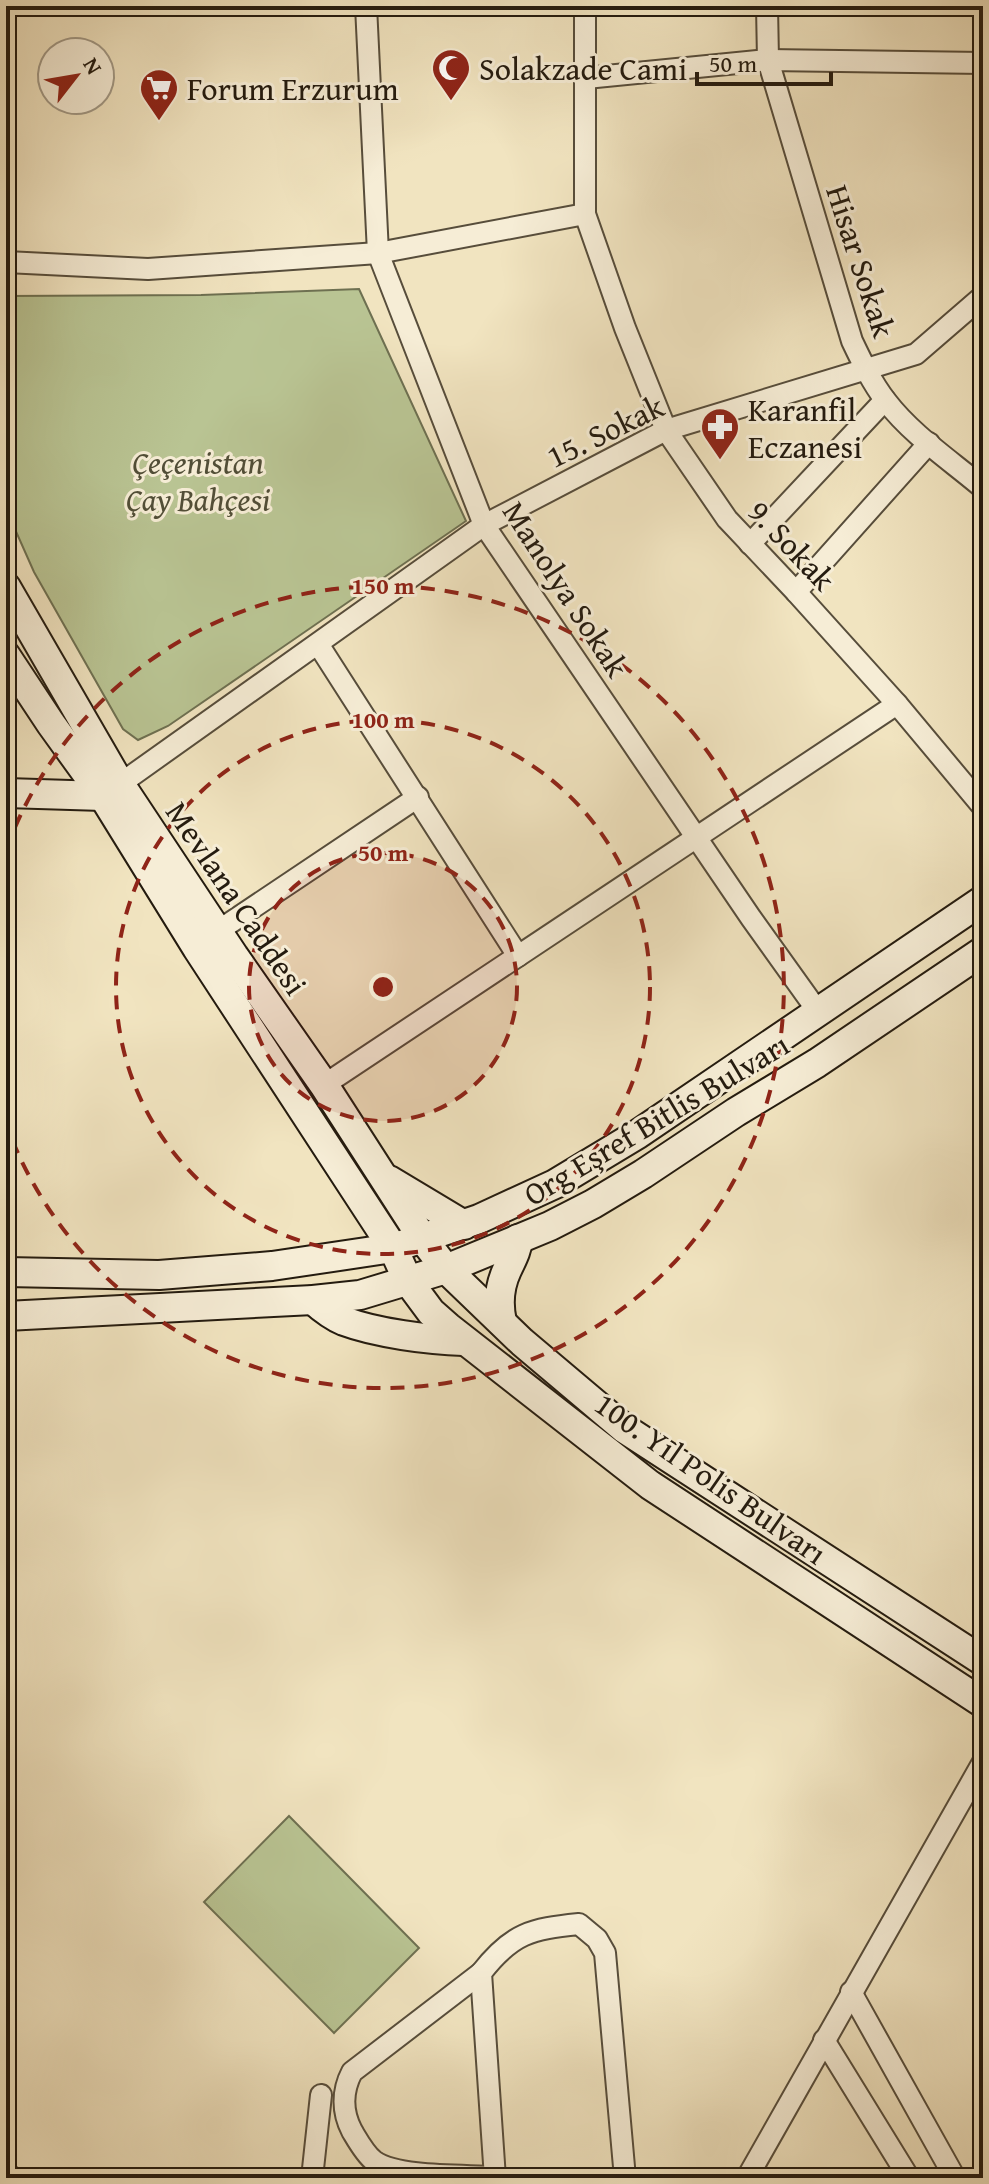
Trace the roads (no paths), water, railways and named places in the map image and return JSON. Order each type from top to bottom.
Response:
[{"type":"main road","name":"Mevlana Caddesi","points":[[6,587],[197,948],[393,1248]]},
{"type":"main road","name":"Mevlana Caddesi","points":[[6,656],[51,724],[112,790],[218,931],[446,1269],[625,1429],[983,1661]]},
{"type":"main road","points":[[6,793],[112,790]]},
{"type":"main road","points":[[6,1272],[159,1275],[272,1266],[393,1248],[464,1225],[555,1184],[612,1151],[983,900]]},
{"type":"main road","name":"Org Eşref Bitlis Bulvarı","points":[[6,1316],[360,1295],[446,1269],[550,1226],[593,1204],[850,1041],[983,951]]},
{"type":"main road","points":[[383,1177],[464,1225]]},
{"type":"main road","points":[[339,1256],[356,1226],[357,1193]]},
{"type":"main road","points":[[502,1322],[500,1290],[518,1239]]},
{"type":"main road","name":"100. Yıl Polis Bulvarı","points":[[393,1248],[408,1281],[431,1312],[463,1341],[650,1485],[983,1703]]},
{"type":"main road","points":[[313,1300],[335,1317],[356,1324],[412,1336],[463,1341]]},
{"type":"street","name":"Manolya Sokak","points":[[366,6],[378,253],[484,525],[819,1013]]},
{"type":"street","name":"9. Sokak","points":[[585,6],[585,214],[625,328],[666,430],[727,519],[897,704],[983,807]]},
{"type":"street","name":"Hisar Sokak","points":[[767,6],[768,60],[852,341],[885,400],[904,421],[983,488]]},
{"type":"street","points":[[586,78],[768,60],[983,63]]},
{"type":"street","points":[[6,262],[148,269],[378,253],[585,214]]},
{"type":"street","name":"15. Sokak","points":[[112,790],[484,525],[666,430],[916,354],[983,296]]},
{"type":"street","points":[[750,544],[885,400]]},
{"type":"street","points":[[796,592],[929,443]]},
{"type":"street","points":[[318,644],[518,956]]},
{"type":"street","points":[[324,1085],[897,704]]},
{"type":"street","points":[[218,931],[418,797]]},
{"type":"street","points":[[747,2178],[983,1762]]},
{"type":"street","points":[[481,1973],[495,2178],[394,2171],[372,2160],[358,2141],[346,2119],[346,2083],[352,2072],[481,1973],[497,1952],[523,1934],[579,1924],[597,1939],[605,1953],[625,2178]]},
{"type":"street","points":[[851,1992],[955,2178]]},
{"type":"street","points":[[824,2040],[909,2178]]},
{"type":"street","points":[[312,2178],[321,2095]]},
{"type":"street","points":[[6,2173],[13,2178]]},
{"type":"place","name":"Solakzade Cami","points":[[451,102]]},
{"type":"place","name":"Forum Erzurum","points":[[159,122]]},
{"type":"place","name":"Karanfil Eczanesi","points":[[720,461]]},
{"type":"park label","name":"Çeçenistan Çay Bahçesi","points":[[198,480]]}]
